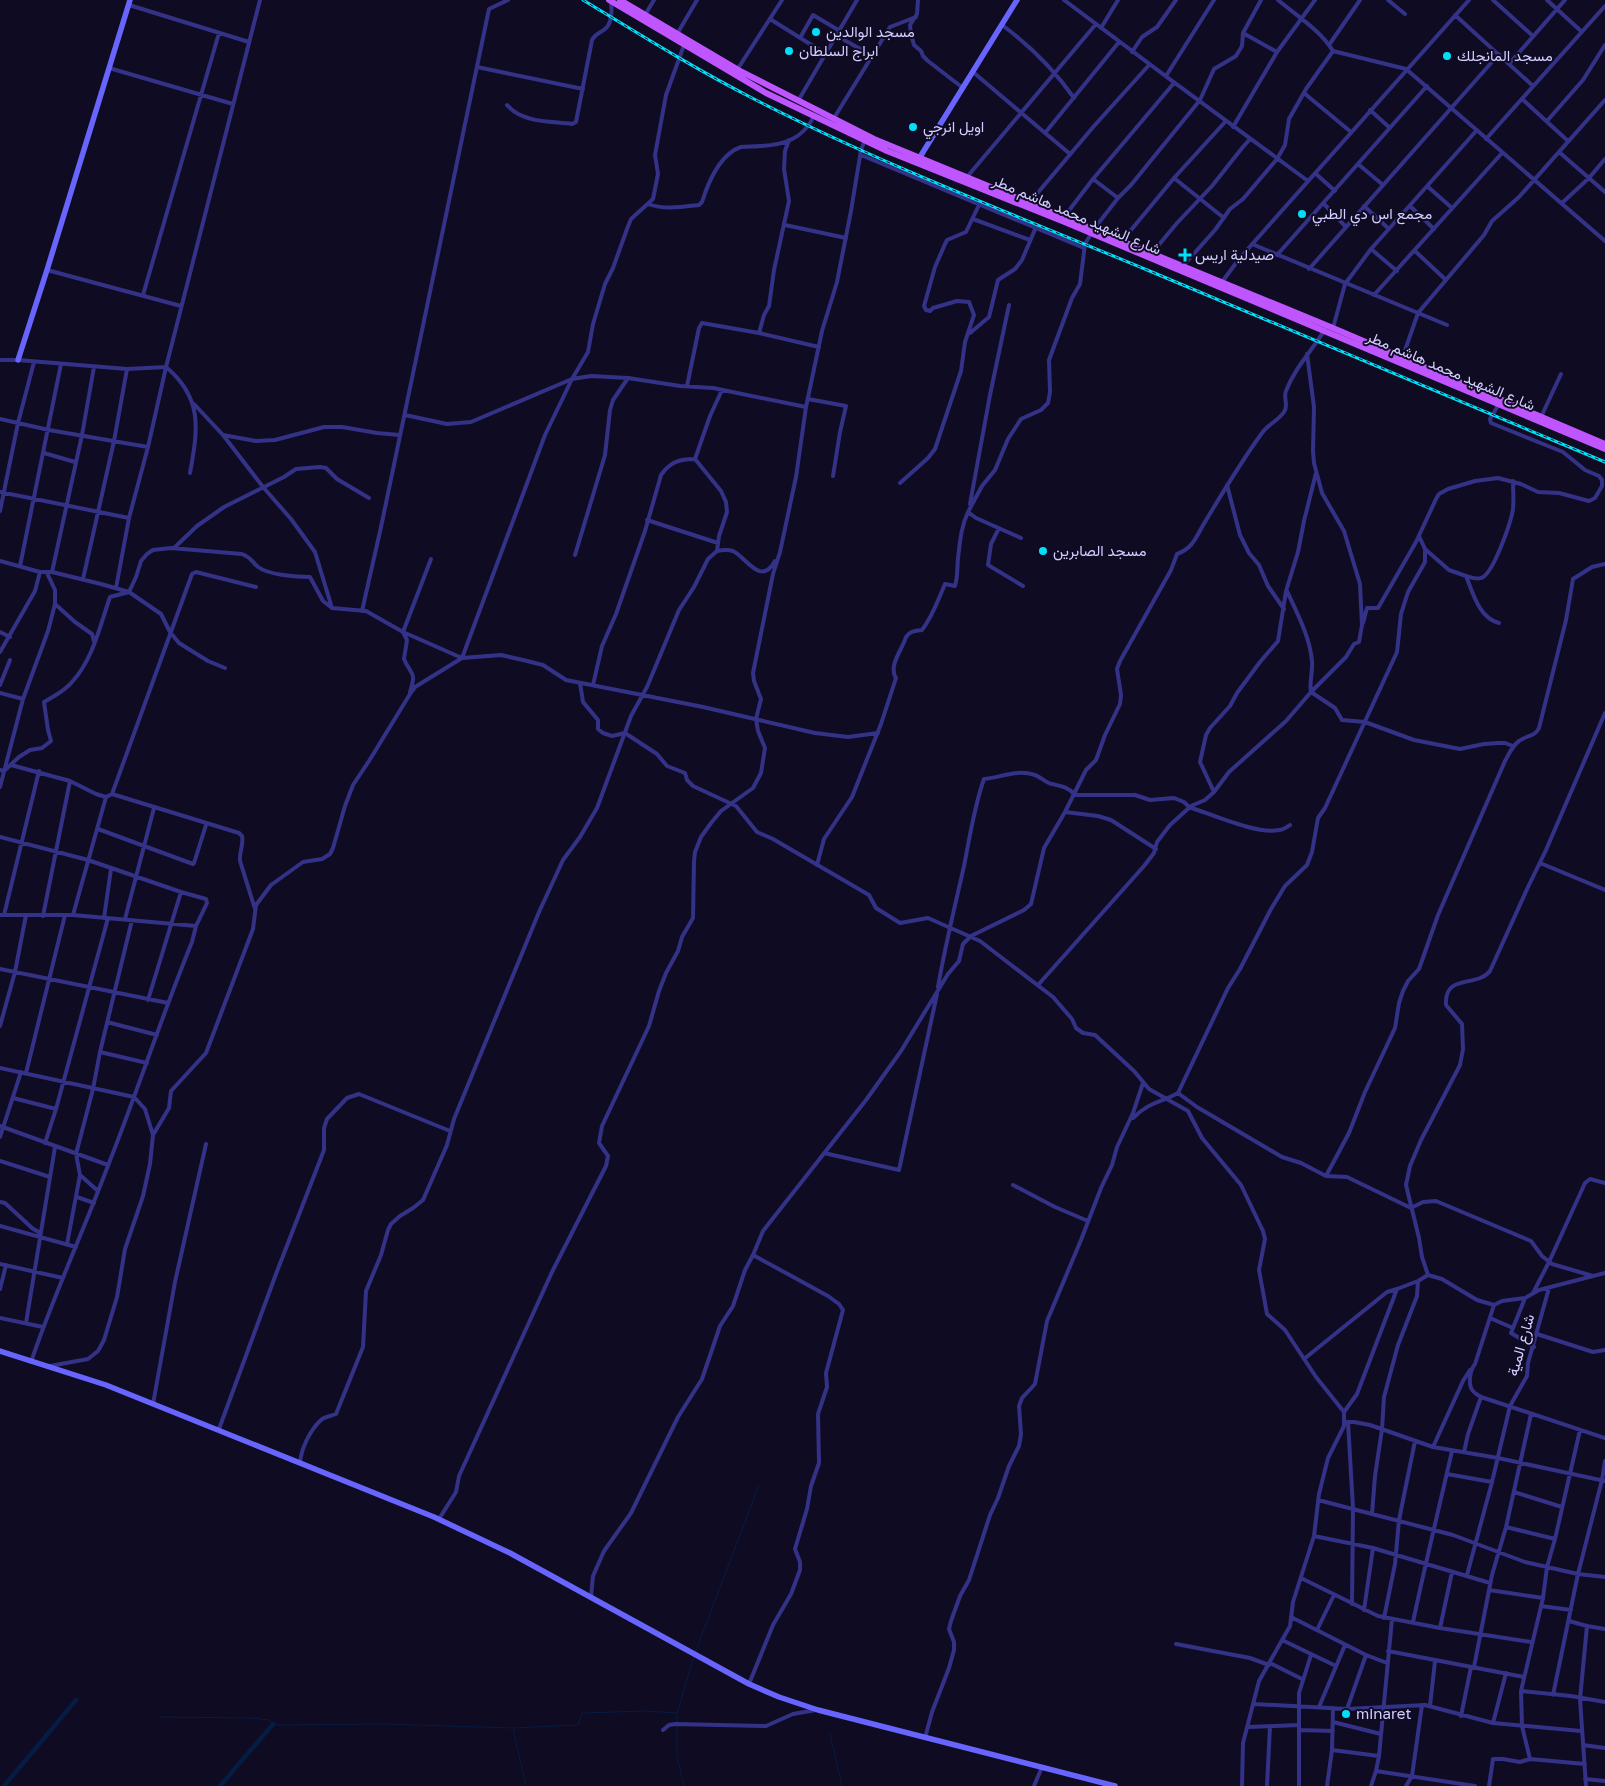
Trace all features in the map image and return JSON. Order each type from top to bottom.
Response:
[{"type":"main road","name":"شارع الشهيد محمد هاشم مطر","points":[[620,0],[737,70],[874,138],[1030,202],[1045,211],[1064,217],[1093,231],[1183,266],[1605,449]]},
{"type":"main road","name":"شارع الشهيد محمد هاشم مطر","points":[[610,1],[766,93],[865,140],[1045,211],[1605,444]]},
{"type":"street","points":[[116,588],[129,518],[148,447],[166,366],[260,0]]},
{"type":"street","points":[[362,611],[405,415],[489,9],[508,0]]},
{"type":"street","points":[[645,15],[654,0]]},
{"type":"street","points":[[677,34],[697,0]]},
{"type":"street","points":[[737,70],[782,0]]},
{"type":"street","points":[[798,101],[858,0]]},
{"type":"street","points":[[918,0],[917,14],[910,25],[914,45],[928,61],[963,88]]},
{"type":"street","points":[[920,157],[1017,0]]},
{"type":"street","points":[[1102,28],[1118,0]]},
{"type":"street","points":[[1132,52],[1142,38],[1157,27],[1176,0]]},
{"type":"street","points":[[1166,76],[1214,0]]},
{"type":"street","points":[[816,864],[824,839],[852,797],[878,733],[896,678],[893,673],[893,667],[908,633],[922,630],[926,625],[933,614],[945,584],[955,586],[958,576],[962,526],[969,511],[982,486],[995,470],[1008,439],[1021,419],[1041,410],[1048,403],[1050,392],[1049,360],[1072,298],[1080,284],[1084,248],[1093,231],[1118,198],[1131,185],[1200,100],[1214,69],[1236,56],[1242,46],[1243,33],[1261,0]]},
{"type":"street","points":[[1233,127],[1277,52],[1315,0]]},
{"type":"street","points":[[1329,45],[1360,0]]},
{"type":"street","points":[[1388,0],[1405,14]]},
{"type":"street","points":[[1221,283],[1252,244],[1468,0]]},
{"type":"street","points":[[1493,0],[1533,36]]},
{"type":"street","points":[[1546,0],[1582,32]]},
{"type":"street","points":[[1509,64],[1565,0]]},
{"type":"street","points":[[506,105],[513,112],[538,121],[572,124],[576,122],[592,40],[595,35],[607,28],[610,23],[610,1]]},
{"type":"street","points":[[1067,1],[1149,65],[1200,100],[1225,122],[1308,181]]},
{"type":"street","points":[[1280,1],[1302,18],[1333,51],[1363,60],[1406,69],[1605,241]]},
{"type":"street","points":[[18,360],[130,3],[249,42]]},
{"type":"street","points":[[1486,139],[1605,6]]},
{"type":"street","points":[[800,38],[813,15],[840,31]]},
{"type":"street","points":[[1455,15],[1533,86]]},
{"type":"street","points":[[834,118],[890,27],[916,17]]},
{"type":"street","points":[[770,19],[826,54]]},
{"type":"street","points":[[967,177],[1096,24]]},
{"type":"street","points":[[1002,25],[1016,35],[1054,73],[1074,98]]},
{"type":"street","points":[[143,295],[219,33]]},
{"type":"street","points":[[1243,33],[1277,52]]},
{"type":"street","points":[[837,36],[873,56]]},
{"type":"street","points":[[1045,134],[1120,42]]},
{"type":"street","points":[[462,658],[545,435],[572,379],[588,352],[593,324],[605,284],[627,229],[632,219],[653,199],[658,174],[655,155],[666,95],[684,45]]},
{"type":"street","points":[[1546,121],[1583,80],[1605,45]]},
{"type":"street","points":[[1183,266],[1230,209],[1242,199],[1277,159],[1285,145],[1289,119],[1304,93],[1333,51]]},
{"type":"street","points":[[1309,269],[1499,54]]},
{"type":"street","points":[[1030,202],[1149,65]]},
{"type":"street","points":[[477,67],[583,89]]},
{"type":"street","points":[[109,68],[233,104]]},
{"type":"street","points":[[973,72],[1070,154]]},
{"type":"street","points":[[1064,217],[1093,179],[1174,82]]},
{"type":"street","points":[[1277,255],[1427,86]]},
{"type":"street","points":[[1304,93],[1351,132]]},
{"type":"street","points":[[1522,99],[1568,142]]},
{"type":"street","points":[[1402,359],[1418,313],[1484,235],[1492,221],[1535,180],[1605,100]]},
{"type":"street","points":[[1370,110],[1390,128]]},
{"type":"street","points":[[648,204],[658,208],[699,205],[702,202],[711,177],[722,162],[736,150],[745,147],[768,146],[799,136],[808,128],[814,116]]},
{"type":"street","points":[[1122,241],[1174,178],[1225,122]]},
{"type":"street","points":[[591,1596],[593,1576],[604,1551],[627,1520],[678,1417],[702,1379],[720,1326],[733,1306],[745,1270],[763,1231],[866,1100],[901,1051],[951,969],[959,961],[963,944],[971,936],[1028,907],[1032,898],[1044,848],[1086,770],[1096,760],[1105,735],[1120,704],[1121,695],[1117,670],[1120,661],[1171,570],[1177,554],[1187,550],[1226,485],[1264,430],[1285,412],[1284,395],[1287,388],[1307,354],[1328,329],[1345,284],[1371,249],[1477,130]]},
{"type":"street","points":[[759,333],[764,315],[769,306],[774,270],[790,201],[784,169],[785,151],[789,140]]},
{"type":"street","points":[[439,1519],[456,1492],[459,1476],[516,1350],[552,1272],[606,1166],[608,1156],[599,1143],[602,1126],[646,1035],[658,991],[678,951],[682,937],[693,918],[695,852],[701,837],[721,811],[753,788],[761,773],[765,752],[756,719],[761,699],[754,681],[754,673],[773,574],[780,552],[796,477],[806,407],[828,307],[837,282],[865,140]]},
{"type":"street","points":[[1152,254],[1250,140]]},
{"type":"street","points":[[1559,152],[1605,192]]},
{"type":"street","points":[[1374,295],[1502,153]]},
{"type":"street","points":[[861,155],[1084,248]]},
{"type":"street","points":[[1562,203],[1589,178],[1605,159]]},
{"type":"street","points":[[1358,164],[1383,185]]},
{"type":"street","points":[[1315,173],[1334,191]]},
{"type":"street","points":[[1174,178],[1224,218]]},
{"type":"street","points":[[1093,179],[1118,198]]},
{"type":"street","points":[[1427,186],[1452,208]]},
{"type":"street","points":[[1324,204],[1346,227]]},
{"type":"street","points":[[900,483],[928,458],[938,442],[961,370],[966,342],[974,315],[969,302],[957,301],[933,308],[930,311],[926,310],[924,306],[935,267],[944,244],[947,240],[966,232],[979,205]]},
{"type":"street","points":[[1364,206],[1389,229]]},
{"type":"street","points":[[1410,206],[1434,229]]},
{"type":"street","points":[[973,219],[1030,240]]},
{"type":"street","points":[[785,225],[846,238]]},
{"type":"street","points":[[969,334],[989,317],[998,280],[1015,269],[1022,260],[1036,227]]},
{"type":"street","points":[[1252,244],[1446,326]]},
{"type":"street","points":[[1371,249],[1397,271]]},
{"type":"street","points":[[1415,251],[1446,280]]},
{"type":"street","points":[[47,270],[181,306]]},
{"type":"street","points":[[969,511],[1009,305]]},
{"type":"street","points":[[687,386],[699,328],[702,323],[759,333],[819,347]]},
{"type":"street","points":[[1307,354],[1314,407],[1313,451],[1316,471],[1322,493],[1340,522],[1347,539],[1360,584],[1362,626]]},
{"type":"street","points":[[0,360],[127,369],[166,366],[176,375],[194,404],[223,435],[263,487],[291,518],[315,552],[332,608]]},
{"type":"street","points":[[0,511],[2,492],[34,362]]},
{"type":"street","points":[[20,566],[61,364]]},
{"type":"street","points":[[52,572],[82,435],[94,367]]},
{"type":"street","points":[[83,579],[114,441],[127,369]]},
{"type":"street","points":[[1541,417],[1561,374]]},
{"type":"street","points":[[405,415],[448,424],[471,422],[572,379],[591,376],[628,378],[722,390],[806,407]]},
{"type":"street","points":[[575,555],[604,455],[610,410],[613,400],[628,378]]},
{"type":"street","points":[[695,459],[710,416],[722,390]]},
{"type":"street","points":[[808,399],[846,406],[833,476]]},
{"type":"street","points":[[190,473],[196,430],[194,404]]},
{"type":"street","points":[[1038,985],[1144,866],[1170,825],[1189,807],[1205,800],[1214,792],[1229,772],[1286,721],[1311,692],[1346,657],[1354,644],[1359,642],[1367,608],[1378,608],[1419,536],[1436,500],[1443,491],[1488,478],[1498,478],[1513,481],[1538,492],[1559,493],[1588,501],[1595,498],[1602,483],[1599,476],[1585,470],[1563,452],[1491,423],[1490,419],[1499,404]]},
{"type":"street","points":[[0,419],[49,430],[148,447]]},
{"type":"street","points":[[223,435],[256,441],[275,440],[324,428],[342,427],[400,435]]},
{"type":"street","points":[[44,453],[75,462]]},
{"type":"street","points":[[593,685],[602,646],[616,614],[657,484],[666,468],[682,459],[695,459]]},
{"type":"street","points":[[695,459],[721,492],[726,502],[727,512],[719,536],[717,551]]},
{"type":"street","points":[[173,549],[197,526],[238,498],[284,477],[296,469],[322,467],[328,469],[337,479],[369,498]]},
{"type":"street","points":[[1214,792],[1200,762],[1206,735],[1230,706],[1243,684],[1278,641],[1286,591],[1298,552],[1305,513],[1316,471]]},
{"type":"street","points":[[1424,549],[1449,570],[1466,576],[1481,578],[1485,576],[1491,568],[1511,516],[1514,502],[1513,481]]},
{"type":"street","points":[[1226,485],[1240,535],[1249,553],[1259,566],[1268,586],[1284,609]]},
{"type":"street","points":[[2,492],[129,518]]},
{"type":"street","points":[[969,511],[976,518],[1021,538]]},
{"type":"street","points":[[647,520],[718,543]]},
{"type":"street","points":[[999,528],[991,544],[988,565],[1023,586]]},
{"type":"street","points":[[1130,1120],[1148,1105],[1178,1093],[1228,988],[1271,909],[1285,886],[1308,865],[1318,818],[1325,808],[1398,652],[1401,614],[1409,588],[1425,562],[1424,549],[1419,536]]},
{"type":"street","points":[[2,771],[30,750],[42,748],[51,741],[44,702],[62,692],[73,682],[90,655],[110,597],[129,592],[141,560],[153,550],[173,549],[242,554],[252,558],[257,566],[267,571],[296,577],[310,577],[323,601],[332,608],[366,611],[403,632],[462,658]]},
{"type":"street","points":[[300,1463],[301,1453],[307,1439],[321,1419],[336,1414],[363,1347],[366,1291],[378,1263],[388,1230],[391,1224],[400,1216],[423,1200],[447,1145],[450,1131],[539,912],[563,860],[580,837],[597,808],[625,734],[656,667],[664,641],[679,610],[708,559],[717,551],[726,549],[734,552],[750,566],[763,570],[770,568],[780,552]]},
{"type":"street","points":[[410,694],[414,679],[404,659],[407,640],[403,632],[431,559]]},
{"type":"street","points":[[0,561],[40,572],[52,572],[83,579],[129,592],[160,614],[179,643],[208,661],[225,668]]},
{"type":"street","points":[[1326,1176],[1349,1133],[1365,1092],[1395,1028],[1403,991],[1408,981],[1419,969],[1432,930],[1505,761],[1513,746],[1520,740],[1536,734],[1541,722],[1566,620],[1573,580],[1592,567],[1605,564]]},
{"type":"street","points":[[1,651],[36,591],[40,572]]},
{"type":"street","points":[[11,765],[70,781],[106,797],[112,794],[192,574],[196,572],[256,587]]},
{"type":"street","points":[[0,787],[2,771],[23,699],[48,631],[55,604],[55,590],[47,573]]},
{"type":"street","points":[[1466,576],[1486,617],[1499,623]]},
{"type":"street","points":[[1286,591],[1298,616],[1312,662],[1311,692],[1335,708],[1342,720],[1365,722],[1414,740],[1460,749],[1492,743],[1505,743],[1513,746]]},
{"type":"street","points":[[55,604],[92,634],[94,642]]},
{"type":"street","points":[[0,632],[10,637]]},
{"type":"street","points":[[153,1135],[169,1108],[171,1092],[206,1053],[253,929],[256,905],[271,885],[303,862],[322,859],[330,854],[353,784],[410,694],[415,687],[462,658],[501,655],[539,664],[566,680],[831,736],[848,737],[878,733]]},
{"type":"street","points":[[0,685],[10,660]]},
{"type":"street","points":[[580,683],[582,702],[598,720],[598,729],[603,733],[612,736],[625,734],[657,754],[667,766],[685,773],[687,780],[693,786],[740,810],[757,832],[869,895],[876,908],[900,923],[928,918],[971,936],[987,945],[1053,997],[1072,1019],[1076,1028],[1083,1033],[1095,1035],[1134,1071],[1153,1093],[1188,1111],[1202,1138],[1241,1185],[1263,1231],[1265,1239],[1259,1270],[1267,1314],[1282,1326],[1304,1360],[1344,1412],[1353,1508],[1352,1604]]},
{"type":"street","points":[[0,693],[23,699]]},
{"type":"street","points":[[1428,1275],[1422,1257],[1420,1238],[1406,1185],[1408,1172],[1430,1120],[1460,1065],[1463,1049],[1462,1024],[1446,1005],[1447,993],[1456,984],[1482,978],[1490,971],[1540,863],[1605,713]]},
{"type":"street","points":[[38,771],[2,915],[74,915],[196,926]]},
{"type":"street","points":[[824,1153],[899,1170],[949,926],[978,796],[984,779],[1002,777],[1014,772],[1035,775],[1050,784],[1071,790],[1074,794],[1135,794],[1150,800],[1174,798],[1184,802],[1189,807],[1250,828],[1266,831],[1280,830],[1290,825]]},
{"type":"street","points":[[42,916],[70,781]]},
{"type":"street","points":[[112,794],[242,836],[240,861],[255,911]]},
{"type":"street","points":[[74,915],[106,797]]},
{"type":"street","points":[[126,919],[154,808]]},
{"type":"street","points":[[1065,812],[1098,816],[1111,820],[1156,848]]},
{"type":"street","points":[[98,829],[192,864],[194,863],[206,825]]},
{"type":"street","points":[[0,837],[88,860],[206,899],[134,1098],[94,1203],[43,1327],[31,1362]]},
{"type":"street","points":[[1540,863],[1605,890]]},
{"type":"street","points":[[45,1143],[56,1109],[106,918],[111,869]]},
{"type":"street","points":[[148,1000],[181,892]]},
{"type":"street","points":[[0,1026],[1,1015],[14,972],[26,915]]},
{"type":"street","points":[[26,1073],[65,915]]},
{"type":"street","points":[[67,1244],[80,1175],[76,1154],[132,920]]},
{"type":"street","points":[[0,969],[168,1003]]},
{"type":"street","points":[[107,1022],[157,1035]]},
{"type":"street","points":[[100,1052],[147,1063]]},
{"type":"street","points":[[0,1068],[134,1098],[145,1109],[153,1135],[144,1196],[125,1249],[117,1297],[104,1340],[98,1351],[88,1359],[47,1366]]},
{"type":"street","points":[[0,1137],[21,1072]]},
{"type":"street","points":[[925,1738],[954,1650],[954,1642],[949,1632],[950,1626],[960,1596],[969,1580],[990,1514],[1019,1446],[1020,1402],[1035,1384],[1046,1321],[1140,1097],[1143,1083]]},
{"type":"street","points":[[1178,1093],[1266,1150],[1288,1160],[1301,1163],[1326,1176],[1347,1177],[1411,1208]]},
{"type":"street","points":[[219,1429],[272,1283],[324,1150],[324,1128],[327,1119],[347,1098],[359,1094],[450,1131]]},
{"type":"street","points":[[13,1098],[56,1109]]},
{"type":"street","points":[[2,1127],[108,1165]]},
{"type":"street","points":[[153,1404],[175,1282],[206,1144]]},
{"type":"street","points":[[26,1324],[55,1147]]},
{"type":"street","points":[[0,1166],[1,1161],[50,1177]]},
{"type":"street","points":[[80,1175],[98,1191]]},
{"type":"street","points":[[1532,1293],[1549,1262],[1584,1183],[1590,1179],[1605,1183]]},
{"type":"street","points":[[1013,1185],[1055,1207],[1088,1220]]},
{"type":"street","points":[[77,1197],[94,1203]]},
{"type":"street","points":[[1411,1208],[1423,1202],[1436,1201],[1531,1241],[1549,1262],[1558,1267],[1594,1276]]},
{"type":"street","points":[[0,1202],[5,1203],[40,1234]]},
{"type":"street","points":[[0,1226],[40,1234],[76,1247]]},
{"type":"street","points":[[750,1684],[773,1625],[791,1594],[800,1570],[796,1548],[808,1509],[811,1486],[818,1462],[818,1414],[827,1387],[826,1373],[842,1310],[839,1304],[828,1296],[753,1255]]},
{"type":"street","points":[[0,1264],[63,1278]]},
{"type":"street","points":[[0,1289],[6,1266]]},
{"type":"street","points":[[1428,1275],[1442,1280],[1477,1300],[1494,1305],[1525,1298],[1532,1293],[1605,1274]]},
{"type":"street","points":[[1304,1360],[1388,1292],[1418,1282],[1428,1275]]},
{"type":"street","points":[[1372,1514],[1384,1397],[1398,1345],[1417,1296],[1418,1282]]},
{"type":"street","name":"شارع المية","points":[[1467,1575],[1510,1406],[1527,1376],[1528,1363],[1549,1288]]},
{"type":"street","points":[[1344,1412],[1357,1394],[1397,1289]]},
{"type":"street","points":[[1525,1298],[1512,1335],[1534,1347]]},
{"type":"street","points":[[1433,1447],[1463,1381],[1474,1364],[1494,1305]]},
{"type":"street","points":[[0,1318],[43,1327]]},
{"type":"street","points":[[1490,1318],[1513,1328]]},
{"type":"street","points":[[1537,1334],[1593,1352],[1605,1350]]},
{"type":"street","points":[[0,1352],[106,1385],[439,1519],[480,1538],[591,1596],[665,1639],[750,1684],[779,1696],[818,1710],[1115,1786]]},
{"type":"street","points":[[1470,1370],[1471,1388],[1474,1393],[1481,1397],[1605,1438]]},
{"type":"street","points":[[1464,1452],[1481,1397]]},
{"type":"street","points":[[1461,1716],[1490,1583],[1506,1527],[1532,1414]]},
{"type":"street","points":[[1346,1422],[1360,1422],[1433,1447],[1498,1458],[1603,1481]]},
{"type":"street","points":[[1242,1786],[1242,1753],[1259,1681],[1290,1626],[1291,1607],[1314,1536],[1318,1500],[1327,1463],[1346,1422]]},
{"type":"street","points":[[1530,1760],[1522,1726],[1521,1692],[1543,1598],[1547,1567],[1580,1430]]},
{"type":"street","points":[[1384,1618],[1396,1556],[1399,1520],[1416,1441]]},
{"type":"street","points":[[1413,1622],[1452,1451]]},
{"type":"street","points":[[1553,1695],[1578,1574],[1603,1481],[1605,1461]]},
{"type":"street","points":[[1447,1474],[1492,1482]]},
{"type":"street","points":[[1514,1492],[1562,1507]]},
{"type":"street","points":[[1318,1500],[1434,1530],[1526,1562],[1578,1574],[1605,1577]]},
{"type":"street","points":[[1506,1527],[1555,1539]]},
{"type":"street","points":[[1314,1536],[1373,1548],[1490,1583]]},
{"type":"street","points":[[1364,1610],[1373,1548]]},
{"type":"street","points":[[1440,1628],[1452,1572]]},
{"type":"street","points":[[1301,1578],[1384,1618],[1532,1642]]},
{"type":"street","points":[[1489,1590],[1543,1598]]},
{"type":"street","points":[[1317,1630],[1334,1595]]},
{"type":"street","points":[[1541,1606],[1571,1610]]},
{"type":"street","points":[[1291,1617],[1386,1664]]},
{"type":"street","points":[[1371,1786],[1379,1756],[1386,1664],[1392,1619]]},
{"type":"street","points":[[1569,1621],[1605,1629]]},
{"type":"street","points":[[1586,1786],[1580,1699],[1587,1626]]},
{"type":"street","points":[[1282,1640],[1336,1666]]},
{"type":"street","points":[[1176,1644],[1250,1658],[1270,1664],[1302,1679]]},
{"type":"street","points":[[1319,1708],[1345,1645]]},
{"type":"street","points":[[1388,1652],[1524,1677]]},
{"type":"street","points":[[1299,1786],[1299,1693],[1311,1655]]},
{"type":"street","points":[[1347,1709],[1366,1655]]},
{"type":"street","points":[[1430,1706],[1435,1661]]},
{"type":"street","points":[[1493,1723],[1506,1673]]},
{"type":"street","points":[[1521,1692],[1605,1702]]},
{"type":"street","points":[[1254,1704],[1347,1709],[1422,1705],[1493,1723],[1581,1731]]},
{"type":"street","points":[[1406,1786],[1412,1776],[1422,1705]]},
{"type":"street","points":[[1327,1786],[1332,1750],[1333,1708]]},
{"type":"street","points":[[663,1730],[675,1724],[766,1726],[793,1714],[818,1710]]},
{"type":"street","points":[[1333,1722],[1381,1734]]},
{"type":"street","points":[[1249,1727],[1270,1726],[1332,1731]]},
{"type":"street","points":[[1267,1786],[1270,1726]]},
{"type":"street","points":[[1583,1745],[1605,1748]]},
{"type":"street","points":[[1332,1750],[1379,1756]]},
{"type":"street","points":[[1489,1786],[1493,1760],[1503,1759],[1520,1762],[1530,1760],[1585,1764]]},
{"type":"street","points":[[1034,1786],[1042,1767]]},
{"type":"street","points":[[1376,1771],[1475,1786]]},
{"type":"street","points":[[1427,1786],[1429,1779]]},
{"type":"street","points":[[1586,1779],[1605,1781]]},
{"type":"waterway","points":[[695,1653],[759,1485]]},
{"type":"waterway","points":[[160,1717],[252,1718],[269,1720],[273,1724],[280,1725],[383,1724],[513,1728],[578,1725],[582,1713],[645,1711],[677,1713],[694,1656]]},
{"type":"waterway","points":[[4,1786],[76,1700]]},
{"type":"waterway","points":[[677,1714],[677,1722]]},
{"type":"waterway","points":[[220,1786],[273,1724]]},
{"type":"waterway","points":[[677,1726],[677,1756],[684,1786]]},
{"type":"waterway","points":[[513,1729],[526,1786]]},
{"type":"waterway","points":[[830,1734],[842,1786]]},
{"type":"railway","points":[[583,0],[732,88],[852,146],[1605,462]]},
{"type":"place","name":"مسجد الوالدين","points":[[816,32]]},
{"type":"place","name":"ابراج السلطان","points":[[789,51]]},
{"type":"place","name":"مسجد المانجلك","points":[[1447,56]]},
{"type":"place","name":"اويل انرجي","points":[[913,127]]},
{"type":"place","name":"مجمع اس دي الطبي","points":[[1302,214]]},
{"type":"place","name":"صيدلية اريس","points":[[1185,255]]},
{"type":"place","name":"مسجد الصابرين","points":[[1043,551]]},
{"type":"place","name":"minaret","points":[[1346,1714]]}]
